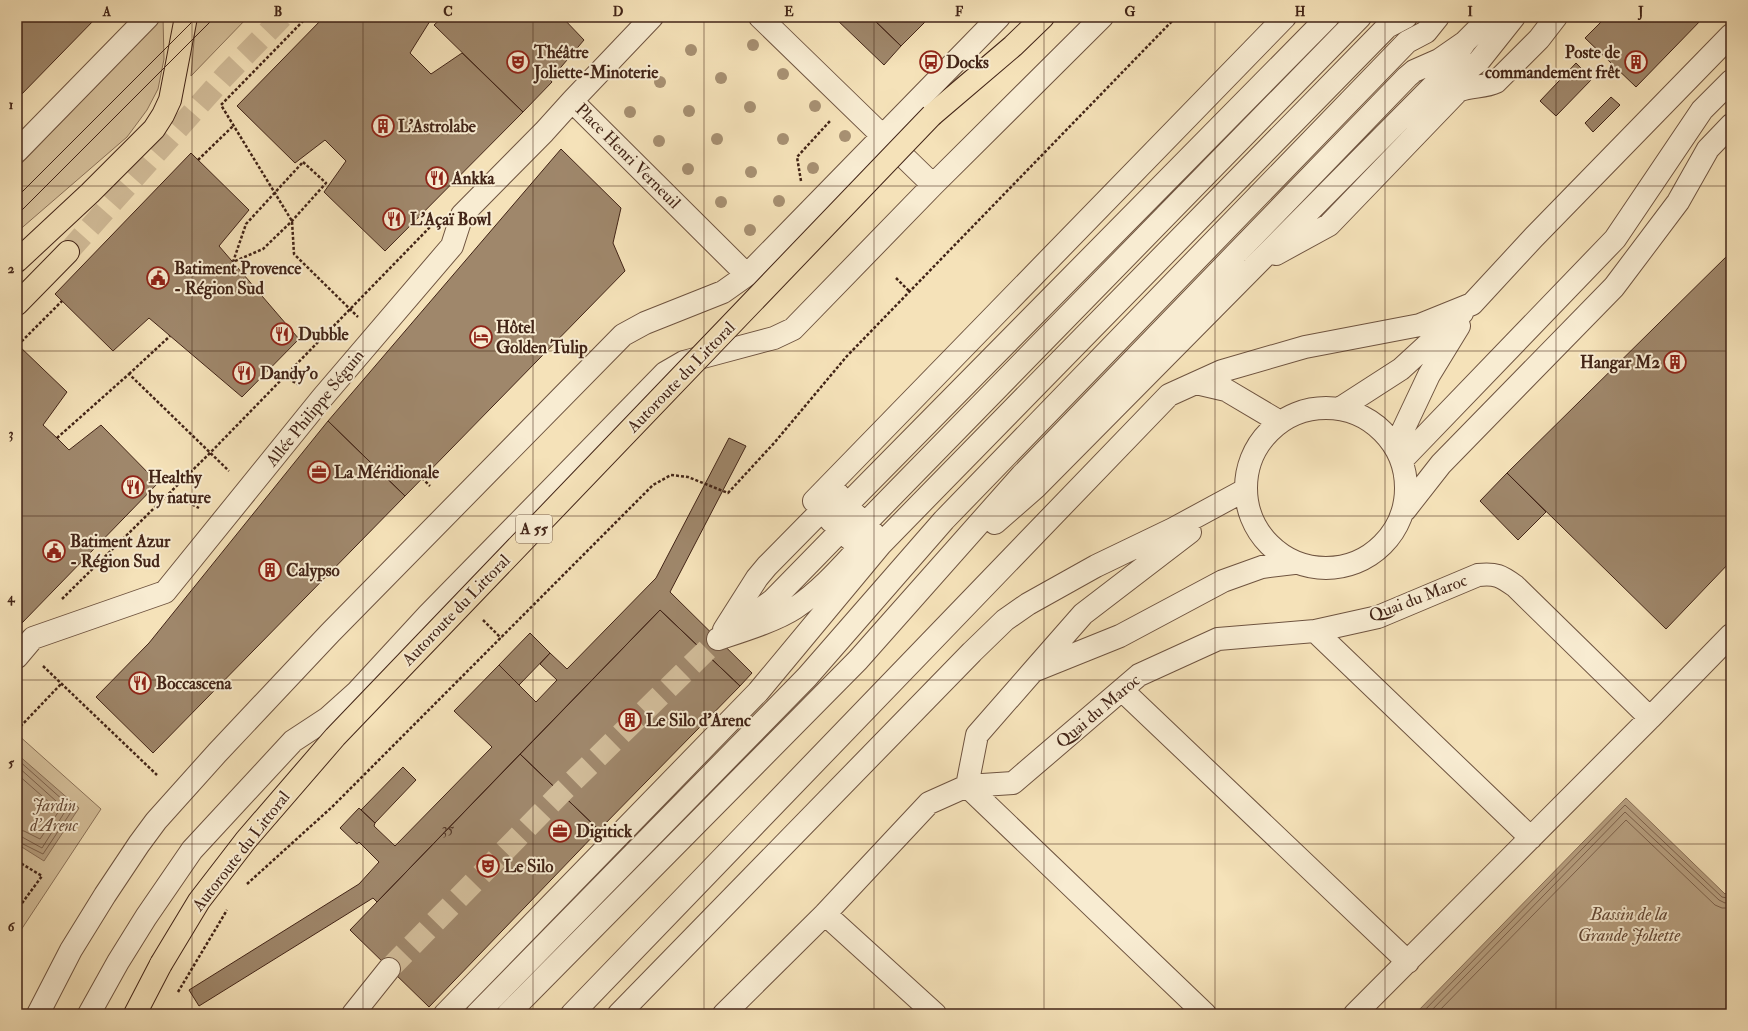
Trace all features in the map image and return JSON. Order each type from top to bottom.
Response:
[{"type":"highway","points":[[17,261],[90,193],[154,129],[170,100],[186,17]]},
{"type":"highway","points":[[932,115],[1024,17]]},
{"type":"highway","points":[[932,115],[1013,46],[1043,17]]},
{"type":"highway","name":"Autoroute du Littoral","points":[[134,1014],[161,964],[199,901],[246,840],[335,737],[932,115]]},
{"type":"highway","points":[[17,304],[68,252]]},
{"type":"street","points":[[17,151],[148,17]]},
{"type":"street","name":"Place Henri Verneuil","points":[[652,17],[572,102],[747,275]]},
{"type":"street","points":[[760,17],[933,185]]},
{"type":"street","points":[[38,1014],[72,950],[105,895],[156,821],[217,753],[330,633],[623,335],[646,323],[723,292],[747,275],[999,17]]},
{"type":"street","points":[[718,639],[754,563],[1285,17]]},
{"type":"street","points":[[718,639],[757,578],[767,566],[1307,17]]},
{"type":"street","points":[[718,639],[814,539],[1328,17]]},
{"type":"street","points":[[718,639],[773,600],[1344,17]]},
{"type":"street","points":[[718,639],[792,599],[1360,17]]},
{"type":"street","points":[[718,639],[784,614],[795,608],[816,590],[1377,17]]},
{"type":"street","points":[[445,1014],[758,692],[881,544],[1386,27],[1406,17]]},
{"type":"street","points":[[806,677],[858,604],[910,540],[1394,41],[1412,17]]},
{"type":"street","points":[[806,677],[944,520],[1407,42],[1426,32],[1438,17]]},
{"type":"street","points":[[477,1014],[806,677],[889,599],[942,536],[1406,63],[1449,17]]},
{"type":"street","points":[[919,591],[1036,488],[1440,78],[1452,50],[1478,17]]},
{"type":"street","points":[[508,1014],[858,660],[1027,470],[1406,77],[1452,50],[1490,17]]},
{"type":"street","points":[[1258,263],[1304,228],[1451,82],[1479,61],[1514,17]]},
{"type":"street","points":[[1258,263],[1329,225],[1458,91],[1464,88],[1489,86],[1496,82],[1539,39],[1556,17]]},
{"type":"street","points":[[89,1014],[114,968],[146,917],[192,850],[293,741],[328,718],[357,692],[428,615],[665,373],[684,362],[774,338],[793,329],[1094,21]]},
{"type":"street","points":[[1339,409],[1401,369],[1472,304],[1534,237],[1731,35]]},
{"type":"street","points":[[1399,453],[1615,239],[1702,110],[1731,81]]},
{"type":"street","name":"Allée Philippe Séguin","points":[[21,653],[34,638],[165,592],[370,340],[452,246],[462,215],[572,102]]},
{"type":"street","points":[[1405,510],[1407,485],[1399,453],[1385,433],[1371,422],[1356,414],[1339,409],[1323,408],[1308,410],[1294,415],[1280,422],[1261,440],[1249,464],[1246,490],[1249,513],[1260,533],[1275,550],[1294,562],[1316,568],[1339,568],[1362,561],[1380,548],[1395,531],[1405,510],[1441,464],[1614,288],[1678,202],[1708,149],[1731,125]]},
{"type":"street","points":[[572,1014],[1169,395],[1222,371],[1305,347],[1420,325],[1472,304]]},
{"type":"street","points":[[1399,453],[1429,375],[1472,304]]},
{"type":"street","points":[[1196,383],[1226,390],[1280,422]]},
{"type":"street","points":[[968,786],[977,736],[1083,614],[1246,490]]},
{"type":"street","points":[[619,1014],[966,657],[1005,620],[1028,604],[1096,566],[1173,529],[1246,490]]},
{"type":"street","points":[[1033,671],[1120,636],[1223,581],[1262,568],[1294,562]]},
{"type":"street","name":"Quai du Maroc","points":[[968,786],[1013,783],[1139,675],[1218,639],[1315,631],[1378,617],[1478,575],[1492,573],[1502,577],[1515,586],[1650,718]]},
{"type":"street","points":[[1315,631],[1531,838]]},
{"type":"street","points":[[1355,1014],[1731,635]]},
{"type":"street","points":[[1122,690],[1408,962]]},
{"type":"street","points":[[724,1014],[825,914],[930,803],[968,786]]},
{"type":"street","points":[[968,786],[1205,1014]]},
{"type":"street","points":[[825,914],[935,1014]]},
{"type":"street","points":[[353,1014],[388,969]]},
{"type":"path","points":[[307,17],[221,105],[232,126],[292,221],[294,254],[338,298]]},
{"type":"path","points":[[244,887],[332,806],[653,485],[671,476],[688,477],[728,493],[775,442],[847,356],[1176,17]]},
{"type":"path","points":[[802,187],[798,157],[834,118]]},
{"type":"path","points":[[198,160],[232,126]]},
{"type":"path","points":[[303,162],[326,183],[292,221],[263,249],[233,262],[246,224],[274,192],[303,162]]},
{"type":"path","points":[[59,603],[210,453],[436,220],[462,215]]},
{"type":"path","points":[[896,278],[910,292]]},
{"type":"path","points":[[18,345],[62,301]]},
{"type":"path","points":[[57,438],[170,336]]},
{"type":"path","points":[[129,374],[248,489]]},
{"type":"path","points":[[422,478],[430,486]]},
{"type":"path","points":[[170,493],[222,521]]},
{"type":"path","points":[[21,653],[61,684],[157,775]]},
{"type":"path","points":[[17,730],[61,684]]},
{"type":"path","points":[[17,861],[42,876],[17,910]]},
{"type":"path","points":[[177,994],[230,906]]},
{"type":"green space","points":[[163,17],[164,59],[158,89],[147,110],[127,137],[17,232],[17,168]]},
{"type":"green space","points":[[196,17],[248,17],[191,76]]},
{"type":"green space","name":"Jardin d’Arenc","points":[[17,734],[101,809],[17,936]]},
{"type":"water","points":[[17,754],[79,808],[44,861],[17,844]]},
{"type":"water","name":"Bassin de la Grande Joliette","points":[[1626,798],[1725,894],[1731,889],[1731,1014],[1415,1014]]},
{"type":"building","points":[[17,17],[97,17],[17,99]]},
{"type":"building","name":"L'Astrolabe","points":[[324,17],[426,17],[430,21],[410,53],[431,74],[462,53],[523,112],[385,251],[324,192],[346,161],[325,140],[295,163],[237,106]]},
{"type":"building","name":"Théâtre Joliette-Minoterie","points":[[443,17],[562,17],[584,40],[556,73],[554,71],[548,77],[552,82],[523,112],[434,25]]},
{"type":"building","points":[[834,17],[871,17],[901,46],[884,65]]},
{"type":"building","points":[[871,17],[930,17],[901,46]]},
{"type":"building","name":"Poste de commandement frêt","points":[[1606,17],[1704,17],[1636,87],[1585,38]]},
{"type":"building","points":[[1576,63],[1592,79],[1556,116],[1540,101]]},
{"type":"building","points":[[1611,97],[1620,105],[1593,132],[1585,123]]},
{"type":"building","name":"Hôtel Golden Tulip","points":[[561,149],[621,208],[613,243],[625,271],[405,496],[328,421]]},
{"type":"building","name":"Batiment Provence - Région Sud","points":[[191,153],[249,210],[219,246],[299,339],[242,397],[149,318],[113,351],[55,294]]},
{"type":"building","name":"Hangar M2","points":[[1731,252],[1731,561],[1666,629],[1507,473]]},
{"type":"building","name":"Batiment Azur - Région Sud","points":[[17,344],[67,392],[43,425],[69,450],[101,425],[158,483],[21,624],[17,620]]},
{"type":"building","name":"Calypso","points":[[328,421],[405,496],[153,753],[96,697],[149,643]]},
{"type":"building","points":[[729,438],[746,446],[670,592],[752,673],[740,686],[660,610],[377,902],[373,898],[199,1006],[189,990],[359,884],[379,862],[359,842],[357,844],[340,828],[359,808],[375,823],[374,826],[395,846],[492,747],[454,711],[499,665],[536,702],[557,680],[540,664],[550,653],[567,669],[656,578]]},
{"type":"building","points":[[1507,473],[1546,512],[1518,540],[1480,501]]},
{"type":"building","name":"Le Silo d'Arenc","points":[[660,610],[740,686],[599,830],[520,754]]},
{"type":"building","points":[[530,633],[550,653],[519,685],[499,665]]},
{"type":"building","name":"Le Silo","points":[[520,754],[599,830],[429,1007],[350,930]]},
{"type":"building","points":[[403,767],[416,780],[375,823],[361,810]]},
{"type":"tunnel","points":[[68,252],[225,76],[282,17]]},
{"type":"tunnel","points":[[389,969],[561,793],[718,639]]},
{"type":"tram line","points":[[17,197],[197,17]]},
{"type":"tram line","points":[[17,215],[215,17]]},
{"type":"place","name":"Théâtre Joliette-Minoterie","points":[[518,62]]},
{"type":"place","name":"Docks","points":[[931,62]]},
{"type":"place","name":"Poste de commandement frêt","points":[[1636,62]]},
{"type":"place","name":"L'Astrolabe","points":[[383,126]]},
{"type":"place","name":"Ankka","points":[[437,178]]},
{"type":"place","name":"L'Açaï Bowl","points":[[394,219]]},
{"type":"place","name":"Batiment Provence - Région Sud","points":[[158,278]]},
{"type":"place","name":"Dubble","points":[[282,334]]},
{"type":"place","name":"Hôtel Golden Tulip","points":[[481,337]]},
{"type":"place","name":"Hangar M2","points":[[1675,362]]},
{"type":"place","name":"Dandy’o","points":[[244,373]]},
{"type":"place","name":"La Méridionale","points":[[319,472]]},
{"type":"place","name":"Healthy by nature","points":[[133,487]]},
{"type":"place","name":"Batiment Azur - Région Sud","points":[[54,551]]},
{"type":"place","name":"Calypso","points":[[270,570]]},
{"type":"place","name":"Boccascena","points":[[140,683]]},
{"type":"place","name":"Le Silo d'Arenc","points":[[630,720]]},
{"type":"place","name":"Digitick","points":[[560,831]]},
{"type":"place","name":"Le Silo","points":[[488,866]]}]
